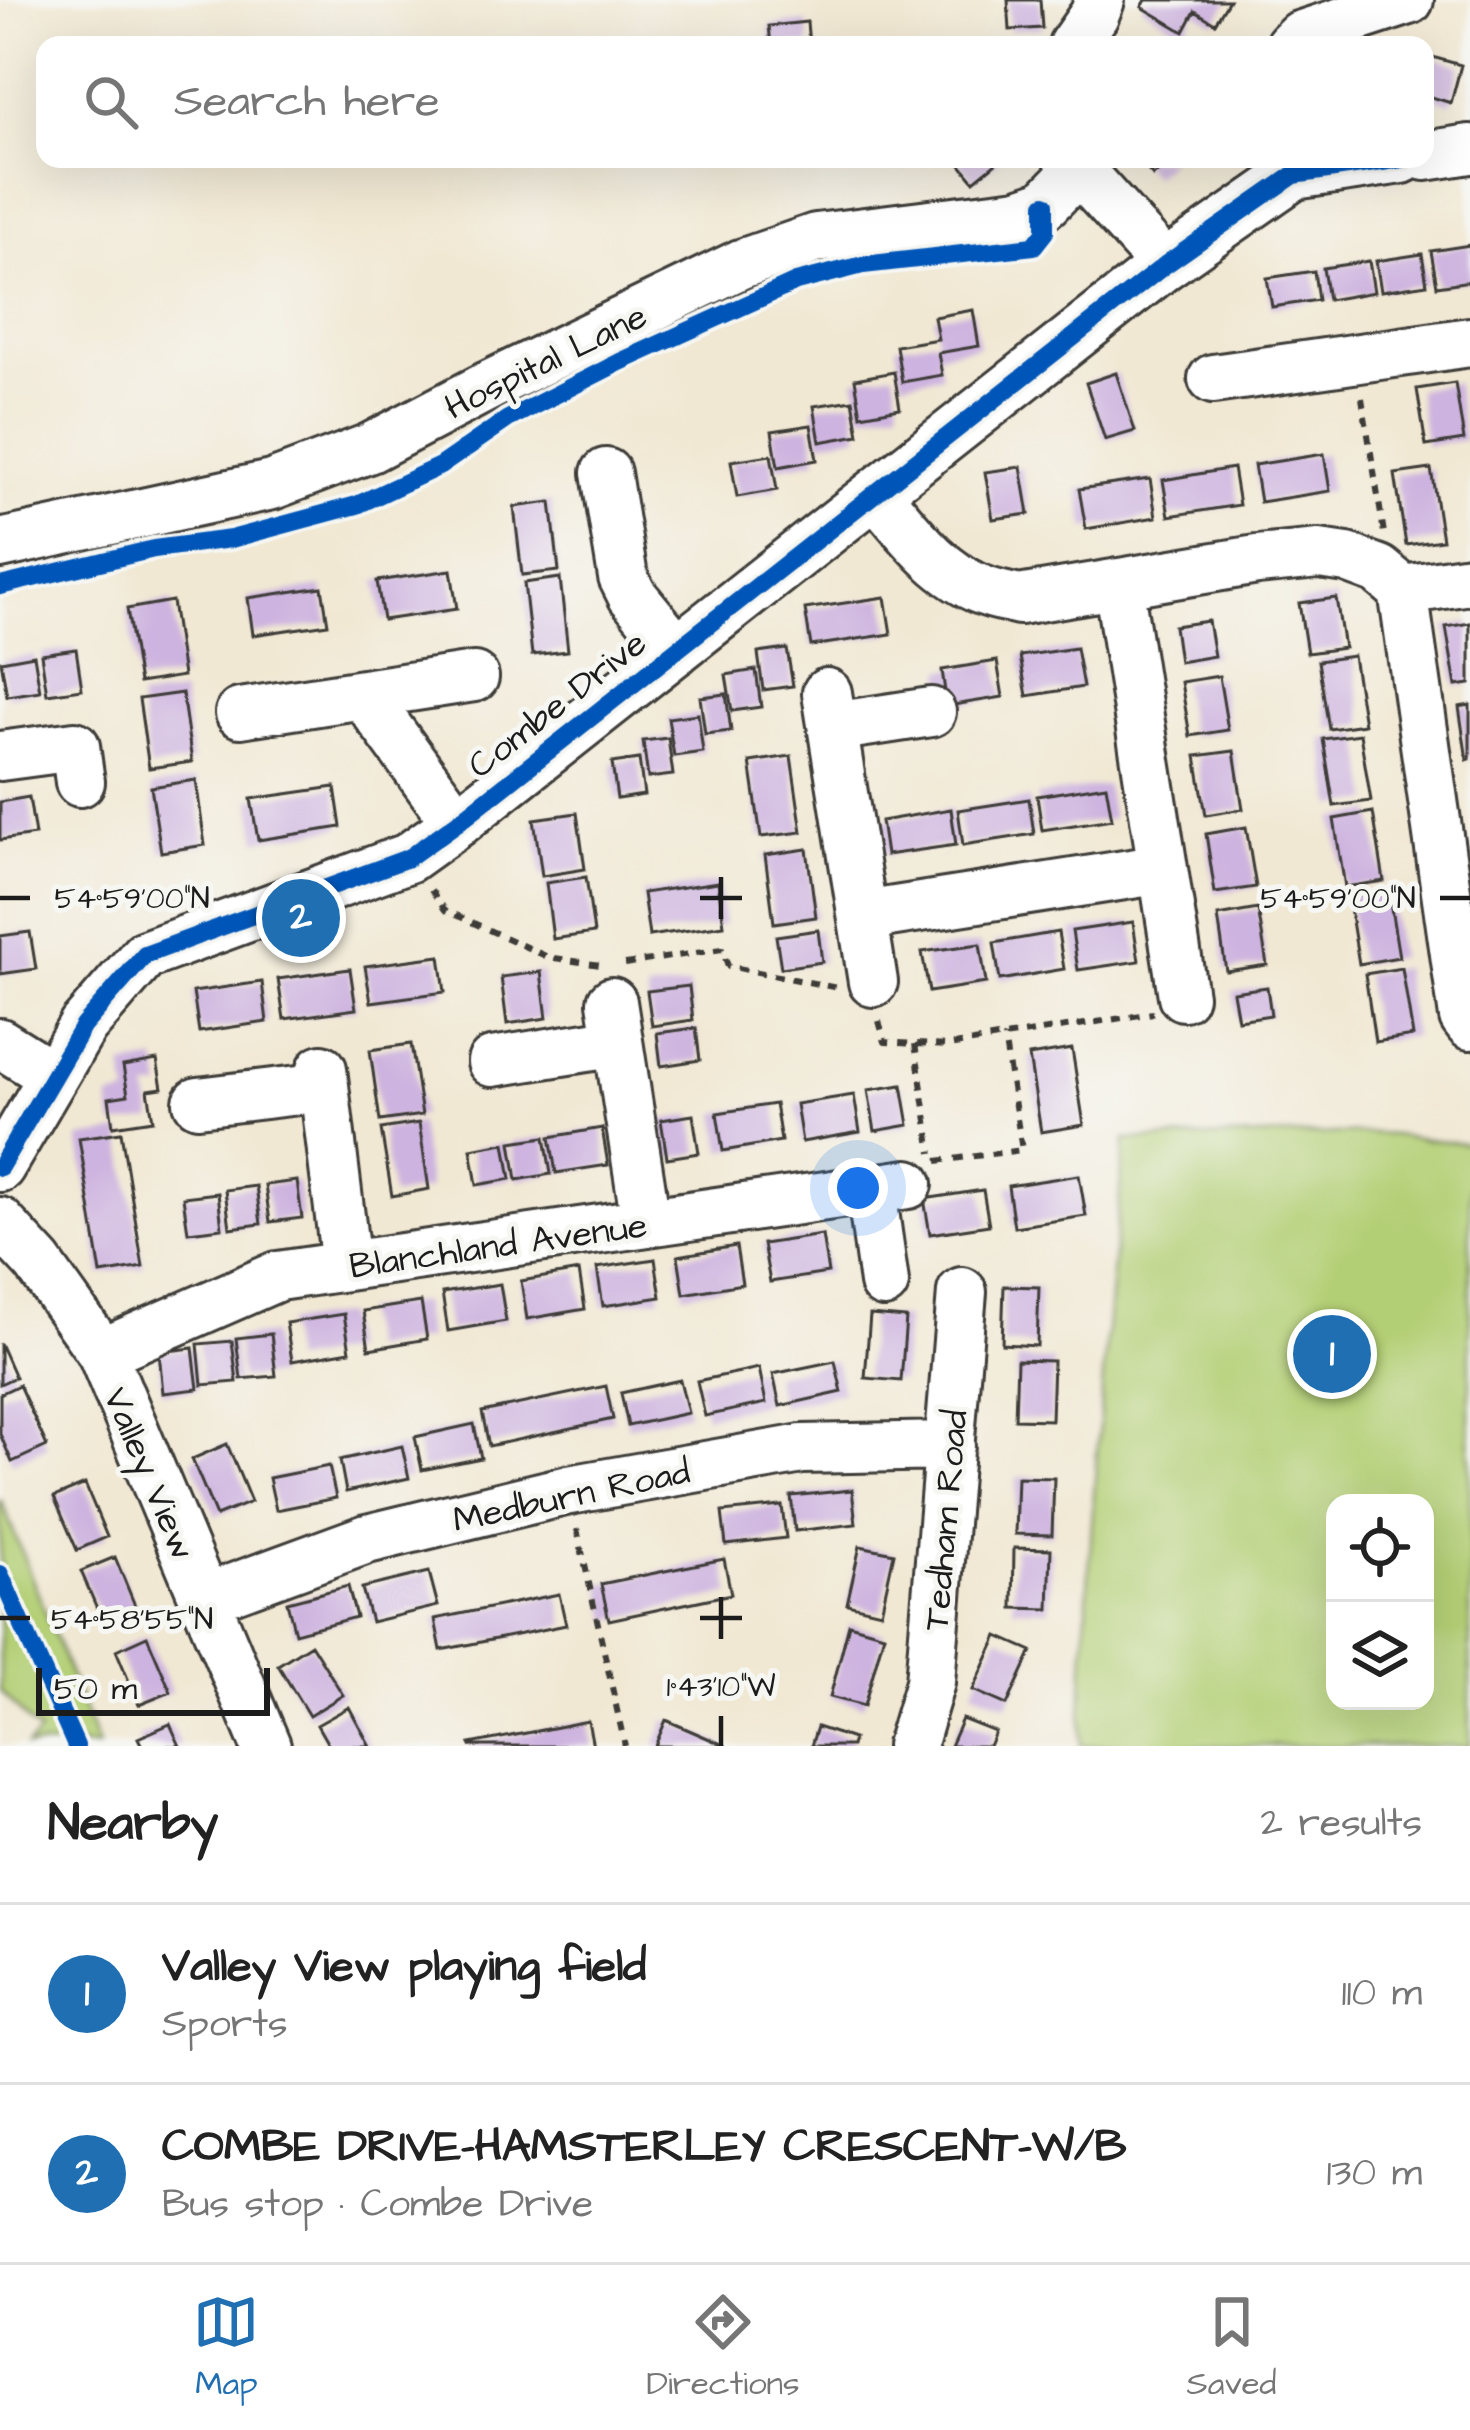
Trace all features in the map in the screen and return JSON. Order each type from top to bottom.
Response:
[{"type":"street","points":[[1079,36],[1100,0]]},
{"type":"street","points":[[1299,36],[1409,0]]},
{"type":"street","points":[[1434,155],[1470,149]]},
{"type":"street","name":"Hospital Lane","points":[[0,544],[272,485],[370,448],[741,264],[816,238],[1018,213],[1046,204],[1071,168]]},
{"type":"street","points":[[1078,168],[1166,265],[1294,175],[1341,168]]},
{"type":"street","name":"Combe Drive","points":[[0,1166],[83,1026],[145,955],[408,858],[1166,265]]},
{"type":"street","points":[[1214,380],[1470,342]]},
{"type":"street","points":[[606,473],[622,577],[676,650]]},
{"type":"street","points":[[875,494],[924,550],[957,577],[1019,600],[1319,554],[1347,558],[1391,580],[1470,580]]},
{"type":"street","points":[[1391,580],[1455,853],[1465,1017],[1470,1025]]},
{"type":"street","points":[[1118,583],[1183,996]]},
{"type":"street","points":[[240,713],[474,677]]},
{"type":"street","points":[[363,694],[457,823]]},
{"type":"street","points":[[868,997],[863,916],[830,710],[931,712]]},
{"type":"street","points":[[0,756],[75,746],[80,782]]},
{"type":"street","points":[[863,916],[1163,869]]},
{"type":"street","points":[[492,1062],[615,1022],[646,1222]]},
{"type":"street","points":[[0,1043],[53,1076]]},
{"type":"street","points":[[198,1102],[323,1078],[346,1266]]},
{"type":"street","name":"Blanchland Avenue","points":[[102,1353],[278,1276],[890,1186],[884,1283]]},
{"type":"street","name":"Valley View","points":[[0,1222],[38,1263],[102,1353],[266,1746]]},
{"type":"street","name":"Tedham Road","points":[[910,1746],[930,1682],[962,1292]]},
{"type":"street","name":"Medburn Road","points":[[204,1599],[367,1540],[568,1490],[802,1449],[950,1446]]},
{"type":"path","points":[[1356,359],[1391,580]]},
{"type":"path","points":[[408,858],[445,910],[548,957],[608,967],[722,950],[728,966],[868,997],[885,1042],[948,1046],[1185,1007],[1183,996]]},
{"type":"path","points":[[915,1044],[933,1162],[1022,1150],[1004,1037]]},
{"type":"path","points":[[568,1490],[625,1746]]},
{"type":"green space","points":[[1376,1133],[1470,1144],[1470,1746],[1081,1746],[1098,1443],[1125,1140]]},
{"type":"green space","points":[[0,1499],[98,1746],[27,1746],[39,1733],[0,1690]]},
{"type":"building","points":[[1008,0],[1040,0],[1042,28],[1010,30]]},
{"type":"building","points":[[1146,0],[1229,0],[1215,23],[1195,11],[1184,32],[1142,7]]},
{"type":"building","points":[[807,22],[808,36],[770,36],[769,26]]},
{"type":"building","points":[[1434,58],[1461,65],[1451,103],[1434,98]]},
{"type":"building","points":[[963,168],[990,168],[974,181]]},
{"type":"building","points":[[1470,245],[1470,281],[1437,286],[1431,251]]},
{"type":"building","points":[[1422,254],[1427,284],[1381,291],[1376,261]]},
{"type":"building","points":[[1369,261],[1374,292],[1328,300],[1323,268]]},
{"type":"building","points":[[1314,271],[1318,300],[1272,307],[1267,278]]},
{"type":"building","points":[[973,310],[979,346],[938,353],[942,375],[902,382],[896,346],[938,339],[934,317]]},
{"type":"building","points":[[894,372],[900,408],[861,415],[855,379]]},
{"type":"building","points":[[1116,373],[1135,431],[1105,440],[1086,383]]},
{"type":"building","points":[[1455,383],[1464,440],[1426,446],[1417,389]]},
{"type":"building","points":[[853,400],[859,435],[820,442],[814,406]]},
{"type":"building","points":[[811,425],[817,460],[778,467],[772,431]]},
{"type":"building","points":[[1324,454],[1330,491],[1260,502],[1254,465]]},
{"type":"building","points":[[771,455],[777,490],[737,497],[731,461]]},
{"type":"building","points":[[1021,467],[1029,514],[993,519],[985,472]]},
{"type":"building","points":[[1233,468],[1239,505],[1169,516],[1163,480]]},
{"type":"building","points":[[1431,469],[1442,540],[1406,545],[1395,474]]},
{"type":"building","points":[[1150,479],[1156,517],[1086,529],[1079,489]]},
{"type":"building","points":[[551,502],[559,571],[522,575],[514,507]]},
{"type":"building","points":[[451,570],[457,609],[383,620],[377,581]]},
{"type":"building","points":[[560,578],[568,651],[532,655],[524,583]]},
{"type":"building","points":[[322,587],[328,624],[253,635],[248,598]]},
{"type":"building","points":[[885,597],[891,634],[811,646],[805,609]]},
{"type":"building","points":[[1336,598],[1344,648],[1307,653],[1299,603]]},
{"type":"building","points":[[172,601],[183,676],[139,683],[127,609]]},
{"type":"building","points":[[1208,621],[1214,656],[1179,662],[1174,626]]},
{"type":"building","points":[[1470,623],[1470,684],[1456,686],[1446,627]]},
{"type":"building","points":[[1076,648],[1083,687],[1027,696],[1020,656]]},
{"type":"building","points":[[76,649],[82,689],[47,694],[41,654]]},
{"type":"building","points":[[787,649],[793,686],[763,690],[758,653]]},
{"type":"building","points":[[34,655],[40,691],[7,696],[1,661]]},
{"type":"building","points":[[1353,656],[1364,724],[1329,729],[1318,661]]},
{"type":"building","points":[[997,661],[1003,697],[947,706],[942,670]]},
{"type":"building","points":[[756,670],[761,707],[732,711],[726,675]]},
{"type":"building","points":[[1219,676],[1228,730],[1190,736],[1181,682]]},
{"type":"building","points":[[182,693],[192,762],[149,768],[139,699]]},
{"type":"building","points":[[726,694],[731,731],[705,734],[700,697]]},
{"type":"building","points":[[1470,705],[1470,759],[1467,760],[1459,707]]},
{"type":"building","points":[[698,714],[703,752],[674,756],[668,718]]},
{"type":"building","points":[[1360,734],[1371,801],[1334,806],[1323,739]]},
{"type":"building","points":[[668,738],[673,775],[648,778],[643,741]]},
{"type":"building","points":[[1234,751],[1243,809],[1206,815],[1196,756]]},
{"type":"building","points":[[791,756],[802,832],[761,837],[750,762]]},
{"type":"building","points":[[639,759],[644,795],[617,799],[612,763]]},
{"type":"building","points":[[196,780],[205,845],[161,852],[151,787]]},
{"type":"building","points":[[1106,785],[1112,819],[1042,830],[1037,796]]},
{"type":"building","points":[[335,787],[341,827],[258,840],[251,799]]},
{"type":"building","points":[[29,797],[35,835],[0,840],[0,802]]},
{"type":"building","points":[[1029,799],[1034,834],[963,845],[958,810]]},
{"type":"building","points":[[951,809],[956,845],[886,855],[881,821]]},
{"type":"building","points":[[1373,812],[1384,881],[1345,887],[1334,819]]},
{"type":"building","points":[[577,813],[585,869],[542,876],[534,819]]},
{"type":"building","points":[[1246,827],[1256,887],[1215,893],[1206,834]]},
{"type":"building","points":[[807,849],[816,917],[774,923],[765,855]]},
{"type":"building","points":[[586,877],[594,933],[553,939],[546,883]]},
{"type":"building","points":[[718,882],[724,925],[649,936],[643,893]]},
{"type":"building","points":[[1388,890],[1399,957],[1359,964],[1348,896]]},
{"type":"building","points":[[1258,909],[1267,965],[1226,971],[1218,916]]},
{"type":"building","points":[[1133,922],[1139,961],[1078,970],[1072,931]]},
{"type":"building","points":[[818,930],[822,962],[781,968],[776,936]]},
{"type":"building","points":[[30,932],[36,969],[0,974],[0,936]]},
{"type":"building","points":[[1058,932],[1064,969],[1000,980],[994,943]]},
{"type":"building","points":[[980,944],[986,983],[929,992],[922,952]]},
{"type":"building","points":[[440,956],[445,992],[371,1002],[365,966]]},
{"type":"building","points":[[1402,968],[1413,1036],[1375,1042],[1365,974]]},
{"type":"building","points":[[350,969],[356,1009],[284,1019],[278,979]]},
{"type":"building","points":[[541,972],[547,1018],[507,1024],[501,977]]},
{"type":"building","points":[[262,982],[267,1022],[199,1032],[193,992]]},
{"type":"building","points":[[689,986],[693,1020],[652,1026],[647,991]]},
{"type":"building","points":[[1267,987],[1271,1015],[1238,1020],[1233,992]]},
{"type":"building","points":[[696,1028],[700,1060],[661,1066],[657,1033]]},
{"type":"building","points":[[411,1044],[422,1115],[380,1121],[370,1050]]},
{"type":"building","points":[[1072,1049],[1084,1125],[1041,1132],[1029,1056]]},
{"type":"building","points":[[157,1060],[162,1088],[148,1090],[153,1120],[113,1126],[109,1098],[128,1095],[123,1066]]},
{"type":"building","points":[[902,1085],[909,1125],[875,1131],[868,1090]]},
{"type":"building","points":[[854,1095],[860,1132],[802,1142],[796,1104]]},
{"type":"building","points":[[775,1104],[781,1141],[723,1151],[717,1113]]},
{"type":"building","points":[[693,1115],[699,1153],[667,1158],[661,1120]]},
{"type":"building","points":[[419,1123],[429,1189],[392,1196],[381,1129]]},
{"type":"building","points":[[602,1128],[608,1165],[556,1173],[550,1137]]},
{"type":"building","points":[[121,1132],[143,1267],[101,1274],[79,1138]]},
{"type":"building","points":[[545,1137],[551,1174],[517,1180],[511,1142]]},
{"type":"building","points":[[505,1143],[511,1179],[477,1185],[471,1149]]},
{"type":"building","points":[[1079,1175],[1086,1216],[1014,1227],[1008,1186]]},
{"type":"building","points":[[297,1181],[302,1218],[270,1222],[265,1185]]},
{"type":"building","points":[[256,1186],[261,1224],[230,1228],[225,1190]]},
{"type":"building","points":[[983,1190],[989,1225],[930,1234],[924,1199]]},
{"type":"building","points":[[218,1193],[222,1228],[188,1232],[183,1197]]},
{"type":"building","points":[[822,1235],[828,1273],[770,1282],[763,1244]]},
{"type":"building","points":[[736,1246],[742,1284],[684,1294],[678,1256]]},
{"type":"building","points":[[655,1259],[661,1297],[603,1306],[597,1268]]},
{"type":"building","points":[[579,1271],[585,1309],[527,1319],[521,1281]]},
{"type":"building","points":[[500,1284],[506,1321],[448,1331],[442,1293]]},
{"type":"building","points":[[1004,1286],[1039,1287],[1037,1346],[1002,1344]]},
{"type":"building","points":[[421,1302],[427,1339],[369,1349],[363,1311]]},
{"type":"building","points":[[344,1314],[350,1351],[292,1361],[286,1323]]},
{"type":"building","points":[[870,1315],[906,1318],[901,1381],[865,1378]]},
{"type":"building","points":[[271,1334],[276,1376],[241,1379],[236,1338]]},
{"type":"building","points":[[232,1341],[237,1382],[202,1385],[198,1344]]},
{"type":"building","points":[[0,1343],[15,1377],[0,1384]]},
{"type":"building","points":[[193,1348],[198,1389],[163,1393],[159,1352]]},
{"type":"building","points":[[1017,1360],[1053,1361],[1051,1420],[1015,1419]]},
{"type":"building","points":[[835,1361],[842,1392],[780,1406],[773,1374]]},
{"type":"building","points":[[759,1368],[766,1403],[705,1416],[697,1381]]},
{"type":"building","points":[[680,1380],[688,1413],[628,1426],[621,1393]]},
{"type":"building","points":[[19,1385],[47,1446],[12,1462],[0,1434],[0,1394]]},
{"type":"building","points":[[606,1386],[613,1419],[489,1446],[482,1412]]},
{"type":"building","points":[[474,1424],[481,1458],[422,1470],[415,1437]]},
{"type":"building","points":[[227,1444],[251,1502],[216,1516],[192,1459]]},
{"type":"building","points":[[402,1446],[409,1478],[346,1492],[340,1460]]},
{"type":"building","points":[[329,1466],[336,1498],[276,1510],[269,1478]]},
{"type":"building","points":[[1017,1477],[1054,1478],[1052,1535],[1015,1534]]},
{"type":"building","points":[[85,1484],[107,1537],[77,1550],[54,1497]]},
{"type":"building","points":[[852,1490],[856,1524],[795,1531],[791,1496]]},
{"type":"building","points":[[782,1506],[786,1538],[726,1545],[722,1512]]},
{"type":"building","points":[[860,1546],[894,1553],[881,1612],[847,1604]]},
{"type":"building","points":[[1014,1548],[1051,1549],[1049,1609],[1013,1608]]},
{"type":"building","points":[[115,1557],[138,1613],[105,1627],[81,1571]]},
{"type":"building","points":[[724,1559],[731,1594],[609,1620],[601,1584]]},
{"type":"building","points":[[429,1572],[438,1606],[371,1622],[362,1588]]},
{"type":"building","points":[[348,1586],[356,1617],[295,1633],[287,1602]]},
{"type":"building","points":[[559,1594],[566,1625],[441,1650],[435,1619]]},
{"type":"building","points":[[849,1624],[884,1634],[864,1706],[830,1697]]},
{"type":"building","points":[[147,1636],[171,1692],[139,1705],[116,1650]]},
{"type":"building","points":[[998,1636],[1032,1651],[1007,1705],[973,1690]]},
{"type":"building","points":[[311,1644],[343,1695],[309,1716],[278,1665]]},
{"type":"building","points":[[349,1707],[370,1746],[329,1746],[317,1725]]},
{"type":"building","points":[[962,1719],[995,1732],[989,1746],[950,1746]]},
{"type":"building","points":[[666,1720],[726,1746],[655,1746]]},
{"type":"building","points":[[588,1721],[593,1746],[470,1744]]},
{"type":"building","points":[[170,1724],[180,1746],[142,1746],[138,1738]]},
{"type":"building","points":[[817,1727],[853,1739],[851,1746],[811,1746]]},
{"type":"cycle path","points":[[0,1167],[83,1026],[145,955],[408,858],[1165,265],[1294,175],[1341,168]]},
{"type":"cycle path","points":[[0,586],[154,549],[231,539],[357,505],[440,466],[508,419],[620,362],[796,282],[863,265],[1034,246],[1045,232],[1045,204]]},
{"type":"cycle path","points":[[0,1574],[76,1746]]},
{"type":"place","name":"COMBE DRIVE-HAMSTERLEY CRESCENT-W/B","points":[[301,918]]},
{"type":"place","name":"Valley View playing field","points":[[1332,1354]]}]
